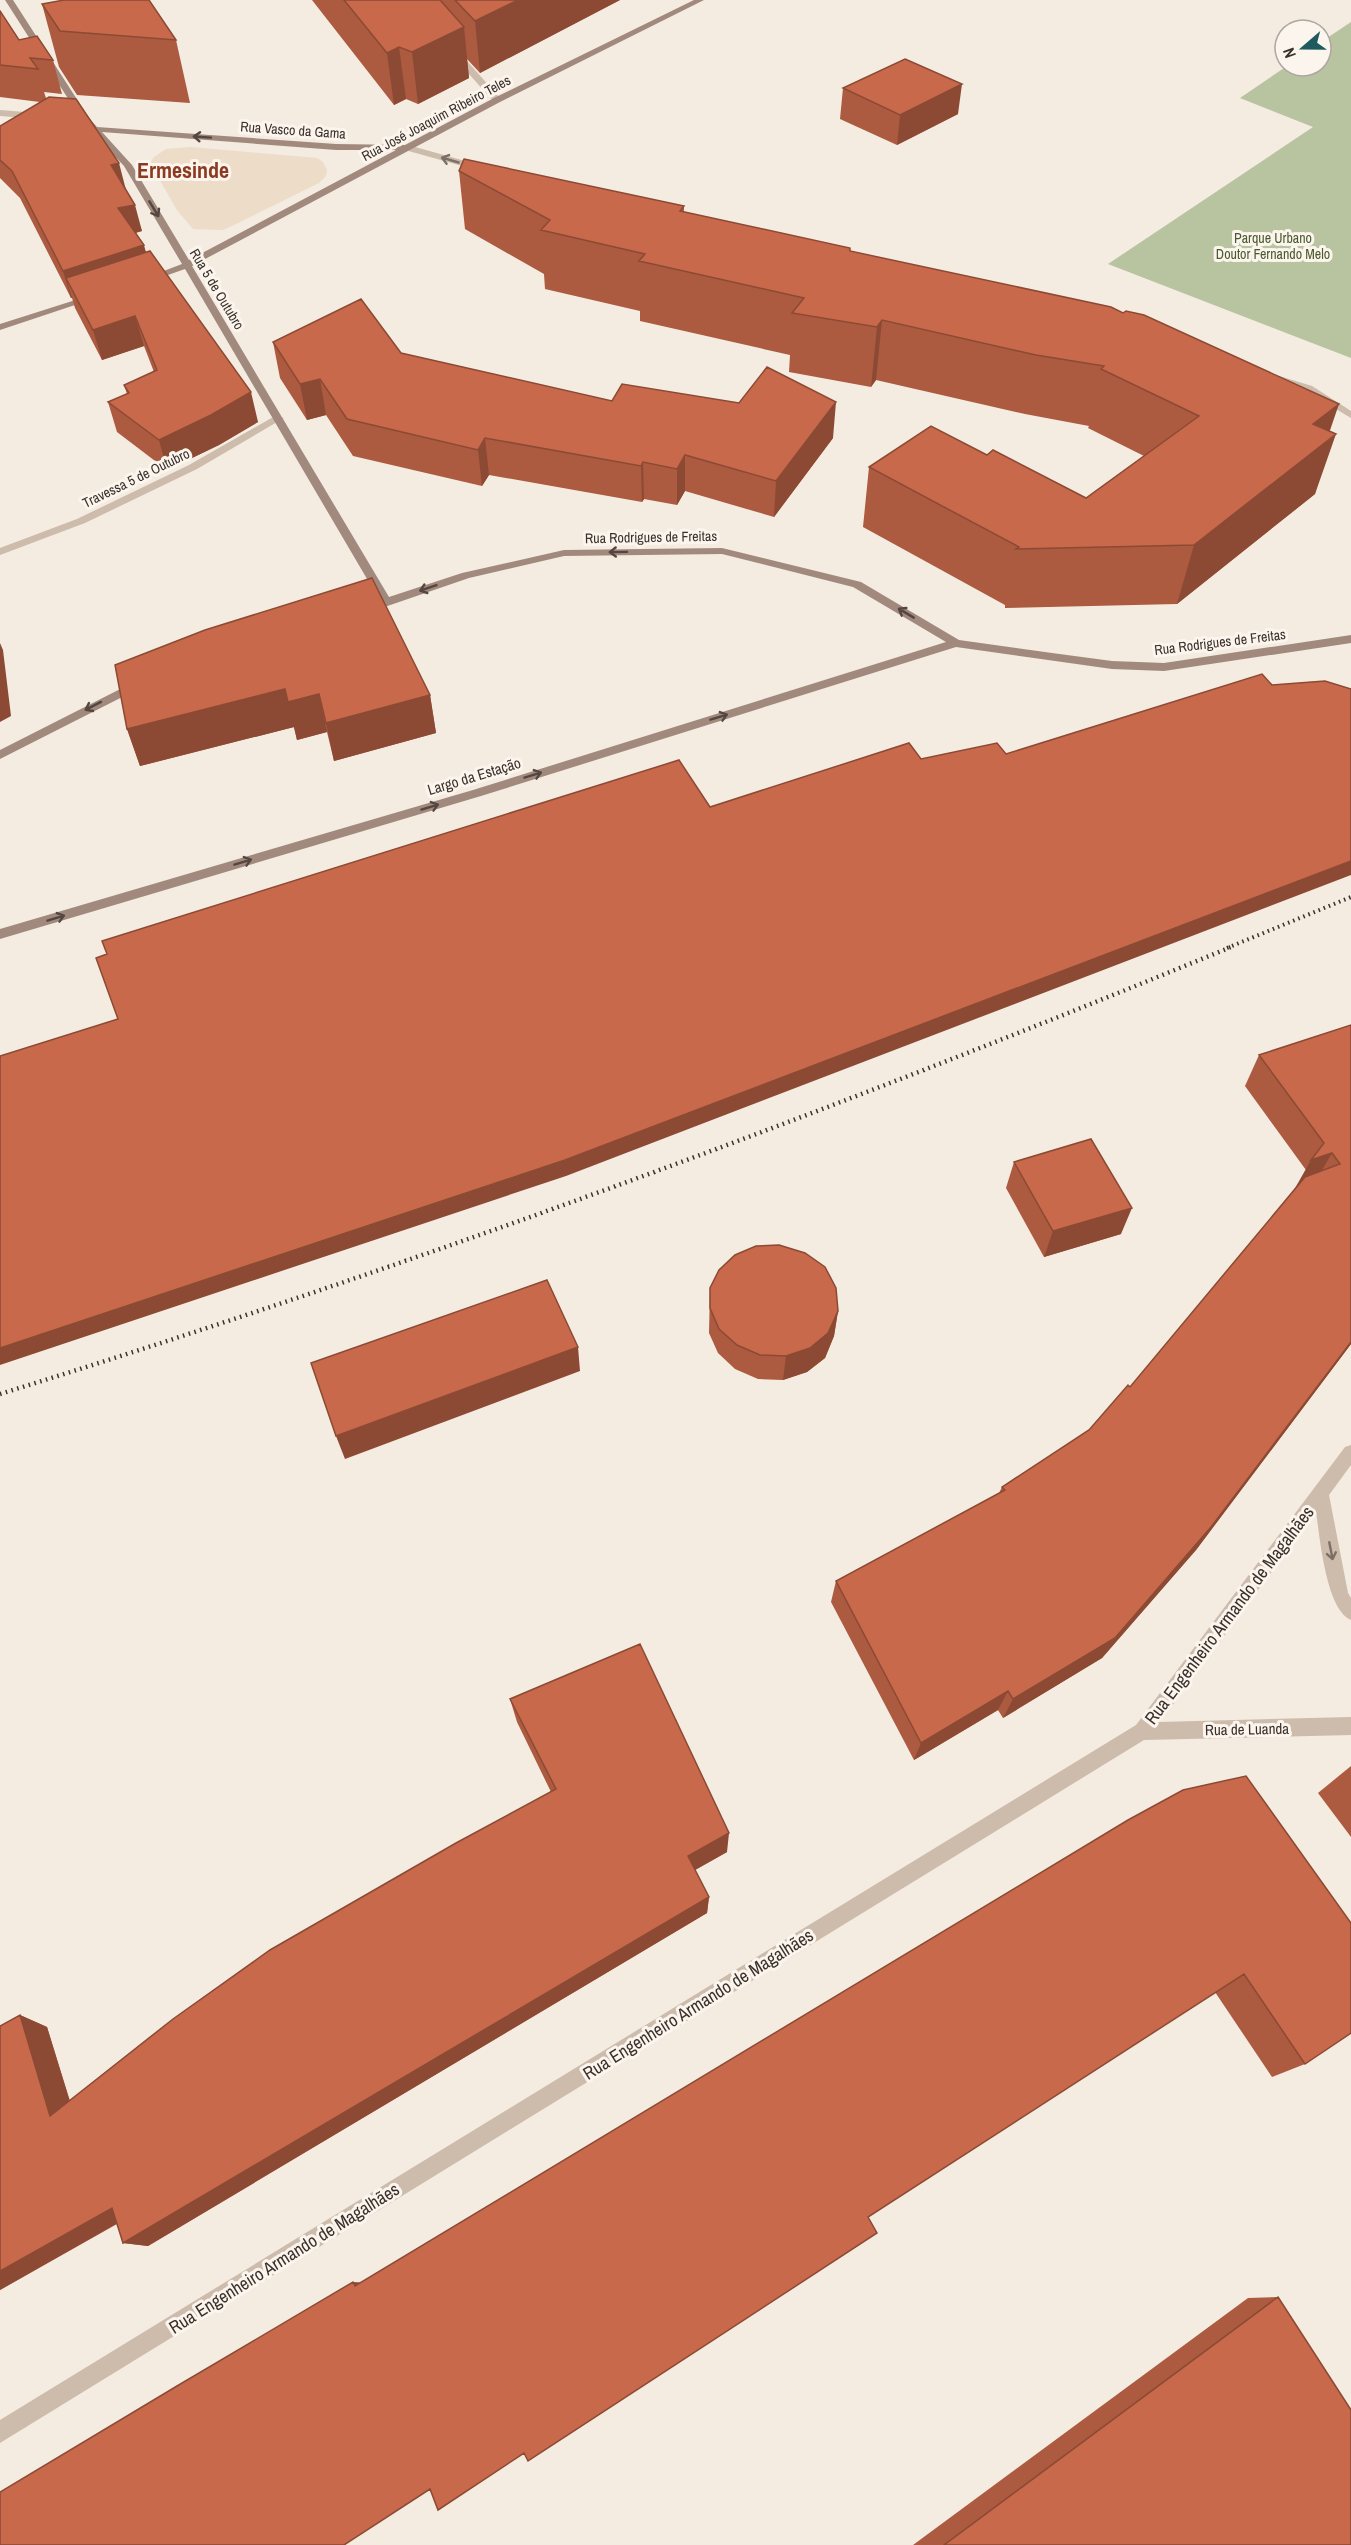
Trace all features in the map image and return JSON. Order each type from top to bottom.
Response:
[{"type":"main road","name":"Rua 5 de Outubro","points":[[9,0],[86,120],[128,165],[386,602]]},
{"type":"main road","name":"Rua José Joaquim Ribeiro Teles","points":[[142,281],[187,265],[497,100],[700,0]]},
{"type":"main road","name":"Rua Vasco da Gama","points":[[93,129],[336,147],[408,148]]},
{"type":"main road","points":[[0,327],[98,295]]},
{"type":"main road","name":"Rua Rodrigues de Freitas","points":[[352,614],[466,575],[564,553],[722,551],[857,584],[956,644],[1112,665],[1164,667],[1351,639]]},
{"type":"main road","name":"Largo da Estação","points":[[0,934],[477,793],[956,644]]},
{"type":"main road","points":[[0,755],[130,687],[152,680]]},
{"type":"street","points":[[445,42],[497,100]]},
{"type":"street","points":[[0,112],[43,116]]},
{"type":"street","points":[[75,119],[86,120]]},
{"type":"street","name":"Rua Vasco da Gama","points":[[408,148],[495,173]]},
{"type":"street","points":[[1265,374],[1308,388],[1351,415]]},
{"type":"street","name":"Travessa 5 de Outubro","points":[[0,552],[81,521],[193,467],[279,418]]},
{"type":"street","name":"Rua Engenheiro Armando de Magalhães","points":[[0,2432],[1142,1731],[1351,1452]]},
{"type":"street","name":"Rua Engenheiro Armando de Magalhães","points":[[1320,1493],[1340,1596],[1351,1612]]},
{"type":"street","name":"Rua de Luanda","points":[[1142,1731],[1351,1726]]},
{"type":"green space","name":"Parque Urbano Doutor Fernando Melo","points":[[1351,22],[1351,358],[1108,264],[1313,127],[1240,98],[1273,76],[1273,78],[1333,78],[1333,34]]},
{"type":"shaded area","points":[[191,147],[317,158],[323,162],[327,170],[326,176],[319,183],[223,230],[193,229],[177,210],[150,163],[154,157],[166,149]]},
{"type":"building","points":[[64,0],[149,0],[176,40],[60,31],[42,4]]},
{"type":"building","points":[[344,0],[440,0],[464,27],[412,52],[399,47],[387,53]]},
{"type":"building","points":[[455,0],[518,0],[475,21]]},
{"type":"building","points":[[0,11],[19,40],[37,36],[53,60],[30,58],[38,69],[0,65]]},
{"type":"building","points":[[905,59],[962,84],[900,115],[843,88]]},
{"type":"building","points":[[49,97],[76,99],[119,163],[111,165],[135,205],[118,208],[144,245],[63,271],[12,171],[0,160],[0,126]]},
{"type":"building","points":[[464,159],[684,206],[680,211],[850,248],[850,251],[1111,307],[1123,313],[1126,311],[1144,315],[1339,404],[1313,424],[1336,434],[1194,545],[1016,549],[1019,547],[869,467],[931,426],[987,455],[993,450],[1086,498],[1199,416],[1101,369],[1104,366],[1036,355],[882,320],[877,327],[792,313],[804,298],[639,261],[645,254],[541,230],[550,220],[459,171]]},
{"type":"building","points":[[150,251],[251,392],[211,415],[159,440],[108,402],[129,393],[124,385],[157,370],[135,316],[93,330],[66,278]]},
{"type":"building","points":[[361,299],[401,353],[612,401],[622,384],[739,403],[767,367],[836,402],[776,481],[685,455],[677,469],[643,462],[641,466],[485,438],[478,450],[347,419],[320,379],[300,384],[273,342]]},
{"type":"building","points":[[372,578],[430,695],[326,723],[319,694],[288,702],[285,689],[127,729],[115,665],[205,630]]},
{"type":"building","points":[[1262,674],[1272,685],[1325,681],[1351,689],[1351,861],[565,1160],[0,1348],[0,1056],[118,1019],[96,958],[107,954],[102,941],[679,760],[710,807],[909,743],[921,759],[997,743],[1006,754]]},
{"type":"building","points":[[1351,1025],[1351,1342],[1211,1527],[1115,1638],[1013,1699],[1008,1691],[921,1743],[836,1581],[1005,1490],[1002,1487],[1089,1430],[1128,1385],[1130,1387],[1305,1177],[1340,1164],[1332,1153],[1311,1160],[1324,1143],[1259,1055]]},
{"type":"building","points":[[1091,1139],[1132,1208],[1053,1231],[1014,1162]]},
{"type":"building","points":[[779,1245],[805,1253],[825,1267],[836,1288],[838,1311],[828,1333],[810,1348],[786,1356],[760,1355],[737,1345],[719,1329],[710,1308],[710,1288],[719,1270],[735,1255],[756,1246]]},
{"type":"building","points":[[547,1280],[578,1347],[336,1436],[311,1363]]},
{"type":"building","points":[[640,1644],[729,1833],[688,1856],[709,1897],[123,2243],[112,2208],[0,2271],[0,2026],[20,2015],[50,2116],[173,2019],[270,1950],[456,1843],[556,1789],[510,1699]]},
{"type":"building","points":[[1246,1776],[1351,1923],[1351,2033],[1305,2064],[1244,1974],[868,2217],[877,2233],[528,2461],[524,2453],[438,2510],[430,2489],[344,2545],[0,2545],[0,2492],[353,2282],[355,2286],[1128,1820],[1183,1790]]},
{"type":"building","points":[[1278,2297],[1351,2410],[1351,2545],[944,2545]]},
{"type":"railway","points":[[1227,948],[1351,897]]},
{"type":"railway","points":[[0,1394],[156,1345],[466,1240],[927,1069],[1231,947]]},
{"type":"district","name":"Ermesinde","points":[[183,170]]}]
